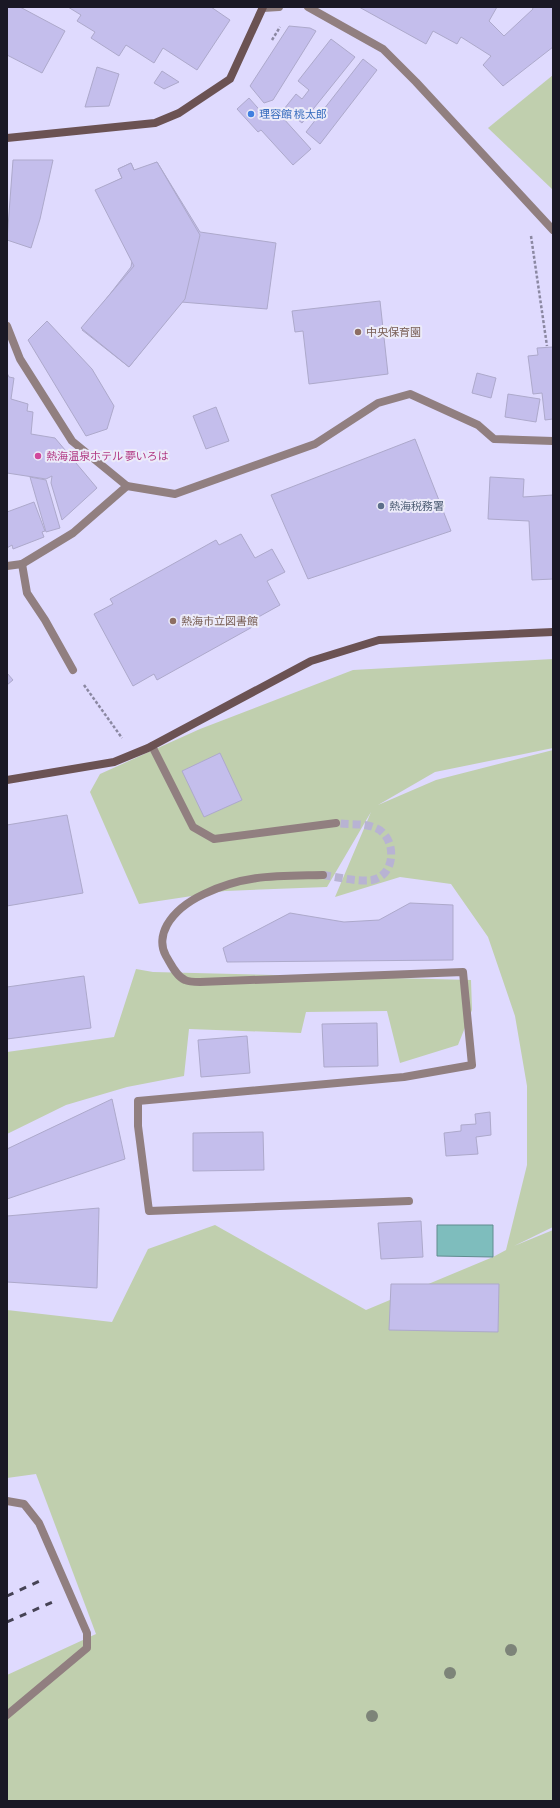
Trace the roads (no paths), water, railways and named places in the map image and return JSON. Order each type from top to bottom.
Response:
[{"type":"street","points":[[7,138],[154,123],[179,113],[230,79],[262,7],[279,7]]},
{"type":"street","points":[[308,7],[383,49],[553,230]]},
{"type":"street","points":[[7,326],[20,359],[72,441],[126,486],[175,494],[316,444],[378,403],[410,394],[478,425],[494,439],[553,441]]},
{"type":"street","points":[[7,566],[22,564],[73,533],[126,486]]},
{"type":"street","points":[[22,564],[27,593],[45,620],[73,670]]},
{"type":"street","points":[[7,780],[114,762],[152,746],[311,660],[379,640],[553,632]]},
{"type":"street","points":[[152,746],[193,827],[214,839],[336,823]]},
{"type":"street","points":[[323,875],[265,876],[245,879],[222,885],[199,896],[172,916],[162,935],[164,953],[175,971],[184,980],[200,982],[463,972],[472,1065],[404,1077],[138,1101],[138,1126],[149,1211],[409,1201]]},
{"type":"street","points":[[7,1501],[24,1504],[39,1523],[87,1633],[87,1648],[7,1715]]},
{"type":"tunnel","points":[[323,875],[354,880],[372,880],[380,877],[386,871],[390,863],[390,846],[387,838],[381,831],[369,826],[336,823]]},
{"type":"railway","points":[[7,1596],[44,1579]]},
{"type":"railway","points":[[7,1622],[55,1601]]},
{"type":"place","name":"理容館 桃太郎","points":[[251,114]]},
{"type":"place","name":"中央保育園","points":[[358,332]]},
{"type":"place","name":"熱海温泉ホテル 夢いろは","points":[[38,456]]},
{"type":"place","name":"熱海税務署","points":[[381,506]]},
{"type":"place","name":"熱海市立図書館","points":[[173,621]]}]
